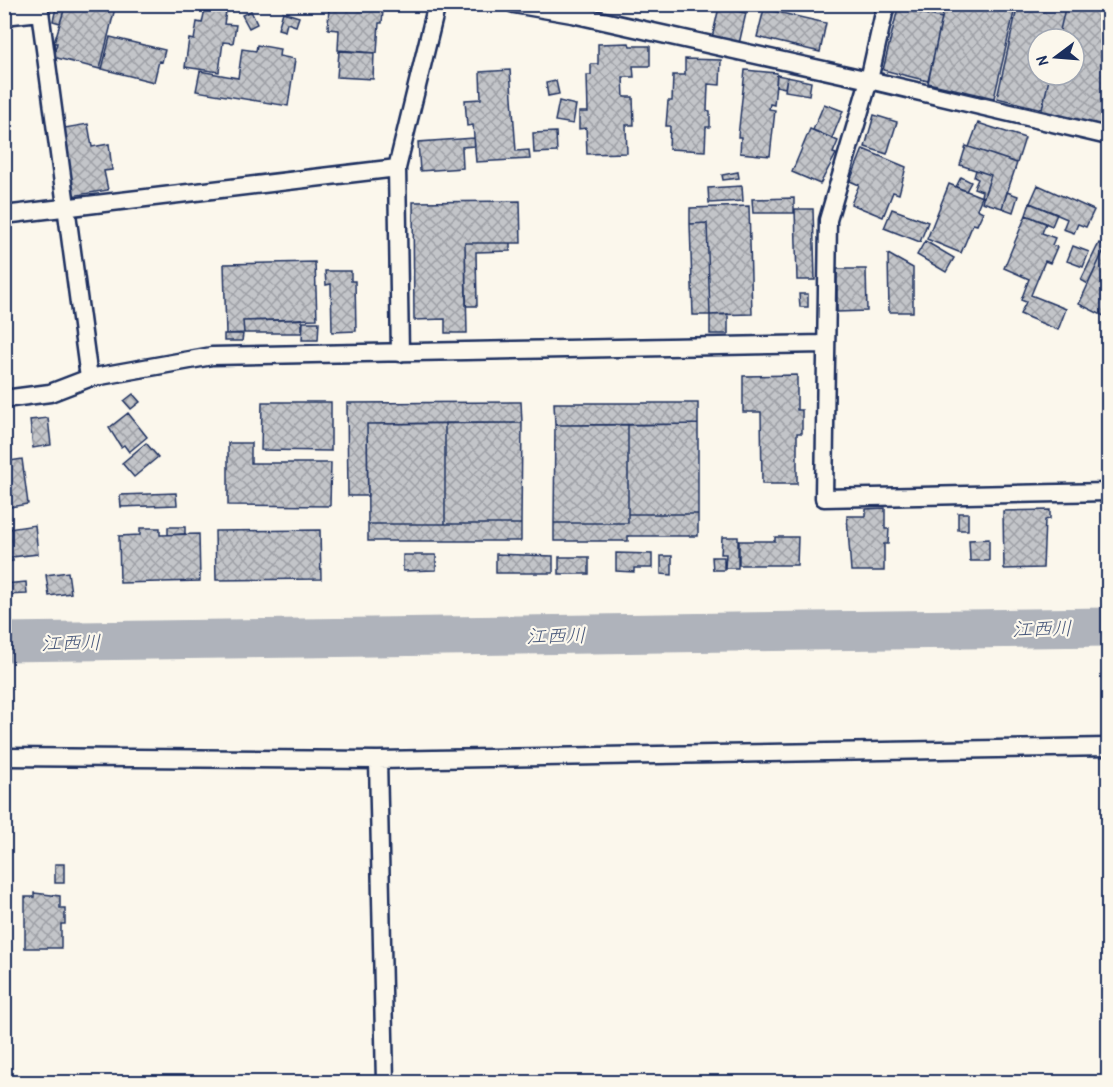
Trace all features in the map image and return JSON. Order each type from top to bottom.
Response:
[{"type":"street","points":[[400,353],[397,168],[437,4]]},
{"type":"street","points":[[514,4],[573,9],[1108,136]]},
{"type":"street","points":[[886,4],[869,80],[828,220],[824,498],[1108,492]]},
{"type":"street","points":[[4,16],[39,8],[89,378]]},
{"type":"street","points":[[4,215],[397,168]]},
{"type":"street","points":[[4,399],[50,393],[89,378],[212,356],[825,344]]},
{"type":"street","points":[[4,757],[378,760],[1108,747]]},
{"type":"street","points":[[378,760],[385,1083]]},
{"type":"building","points":[[66,4],[116,4],[100,69],[53,57],[57,43],[54,43]]},
{"type":"building","points":[[329,4],[383,10],[382,23],[379,23],[377,53],[338,50],[339,30],[328,29]]},
{"type":"building","points":[[898,4],[945,4],[942,18],[898,8]]},
{"type":"building","points":[[945,4],[1016,4],[994,98],[928,83]]},
{"type":"building","points":[[1018,4],[1066,4],[1061,27],[1026,27],[1026,87],[1047,87],[1042,109],[997,98]]},
{"type":"building","points":[[1066,4],[1108,4],[1108,128],[1041,113],[1047,87],[1086,87],[1086,27],[1061,27]]},
{"type":"building","points":[[719,7],[746,13],[739,44],[712,38]]},
{"type":"building","points":[[56,8],[64,10],[60,23],[53,21]]},
{"type":"building","points":[[898,8],[942,18],[928,81],[883,70]]},
{"type":"building","points":[[205,9],[226,12],[224,24],[236,25],[233,43],[223,42],[219,72],[185,67],[189,39],[194,40],[197,22],[202,23]]},
{"type":"building","points":[[764,9],[826,23],[820,52],[757,37]]},
{"type":"building","points":[[251,11],[257,24],[249,28],[242,15]]},
{"type":"building","points":[[283,12],[299,17],[296,26],[287,23],[285,31],[278,29]]},
{"type":"building","points":[[110,37],[165,50],[162,62],[159,61],[154,82],[102,69]]},
{"type":"building","points":[[629,43],[630,46],[650,46],[650,66],[633,66],[634,77],[623,77],[624,97],[633,97],[634,125],[626,125],[627,153],[587,154],[586,128],[579,129],[579,112],[588,112],[587,75],[591,75],[591,64],[598,64],[598,44]]},
{"type":"building","points":[[257,45],[280,49],[279,56],[295,59],[288,106],[196,91],[200,71],[238,78],[242,49],[256,51]]},
{"type":"building","points":[[339,51],[374,53],[373,79],[337,77]]},
{"type":"building","points":[[685,59],[721,60],[720,85],[708,84],[707,111],[710,112],[710,127],[706,127],[705,151],[669,149],[670,126],[666,126],[668,101],[672,101],[673,75],[685,75]]},
{"type":"building","points":[[510,70],[516,151],[529,150],[530,159],[476,162],[473,125],[467,126],[465,100],[481,99],[480,72]]},
{"type":"building","points":[[745,70],[777,73],[774,105],[770,104],[769,109],[775,110],[770,156],[740,153],[741,137],[738,137]]},
{"type":"building","points":[[777,75],[787,77],[785,88],[776,86]]},
{"type":"building","points":[[787,77],[811,82],[809,95],[785,91]]},
{"type":"building","points":[[556,81],[559,94],[548,96],[546,83]]},
{"type":"building","points":[[559,101],[576,105],[573,124],[555,121]]},
{"type":"building","points":[[824,104],[843,111],[832,138],[813,130]]},
{"type":"building","points":[[874,115],[897,122],[887,154],[865,147]]},
{"type":"building","points":[[978,123],[1025,138],[1017,163],[969,147]]},
{"type":"building","points":[[88,124],[92,147],[109,144],[112,170],[104,171],[108,190],[72,196],[64,128]]},
{"type":"building","points":[[810,129],[838,141],[833,153],[836,154],[820,184],[792,172]]},
{"type":"building","points":[[556,132],[557,152],[534,153],[533,133]]},
{"type":"building","points":[[474,138],[475,146],[462,147],[463,168],[420,171],[418,142]]},
{"type":"building","points":[[966,146],[1017,163],[1002,208],[982,202],[991,175],[960,165]]},
{"type":"building","points":[[863,149],[906,167],[899,194],[893,192],[883,217],[851,204],[859,185],[850,181]]},
{"type":"building","points":[[976,170],[991,175],[984,197],[981,196],[982,191],[974,188],[978,179],[974,177]]},
{"type":"building","points":[[738,172],[739,178],[723,180],[722,175]]},
{"type":"building","points":[[961,177],[971,182],[966,191],[956,187]]},
{"type":"building","points":[[949,184],[982,197],[977,209],[983,212],[977,225],[973,224],[961,253],[927,239]]},
{"type":"building","points":[[1038,185],[1094,210],[1086,227],[1078,224],[1074,233],[1063,229],[1067,219],[1030,203]]},
{"type":"building","points":[[742,186],[743,201],[709,203],[708,188]]},
{"type":"building","points":[[1007,192],[1018,196],[1013,212],[1002,208]]},
{"type":"building","points":[[794,198],[794,213],[753,213],[752,199]]},
{"type":"building","points":[[520,201],[521,243],[465,243],[467,333],[445,333],[445,319],[414,320],[413,202]]},
{"type":"building","points":[[1030,203],[1057,214],[1052,226],[1026,215]]},
{"type":"building","points":[[749,206],[752,314],[710,315],[707,223],[690,224],[690,208]]},
{"type":"building","points":[[795,209],[813,209],[815,280],[797,280]]},
{"type":"building","points":[[892,209],[928,222],[920,242],[884,228]]},
{"type":"building","points":[[1026,215],[1046,223],[1042,233],[1055,238],[1052,245],[1057,247],[1050,263],[1045,261],[1031,295],[1066,309],[1058,330],[1020,314],[1026,302],[1021,300],[1029,279],[1004,268]]},
{"type":"building","points":[[707,223],[710,315],[693,315],[690,224]]},
{"type":"building","points":[[925,241],[954,258],[946,272],[917,255]]},
{"type":"building","points":[[465,243],[510,243],[510,251],[476,252],[477,306],[466,306]]},
{"type":"building","points":[[1099,243],[1107,246],[1108,244],[1108,255],[1103,252],[1088,284],[1081,280]]},
{"type":"building","points":[[1073,246],[1089,252],[1083,267],[1067,261]]},
{"type":"building","points":[[1103,252],[1108,255],[1108,318],[1079,304]]},
{"type":"building","points":[[888,254],[913,268],[913,312],[889,312]]},
{"type":"building","points":[[315,262],[317,319],[243,321],[244,333],[226,334],[224,264]]},
{"type":"building","points":[[837,269],[866,269],[867,311],[837,312]]},
{"type":"building","points":[[325,271],[351,271],[351,281],[355,281],[356,331],[332,332],[331,284],[326,285]]},
{"type":"building","points":[[799,294],[808,294],[808,307],[800,307]]},
{"type":"building","points":[[728,314],[728,334],[710,334],[710,315]]},
{"type":"building","points":[[302,319],[302,333],[244,333],[243,321]]},
{"type":"building","points":[[303,322],[319,322],[318,340],[302,340]]},
{"type":"building","points":[[224,334],[243,334],[242,341],[224,341]]},
{"type":"building","points":[[797,375],[797,410],[802,410],[802,433],[797,433],[797,484],[762,484],[761,412],[743,412],[743,376]]},
{"type":"building","points":[[133,394],[140,402],[131,409],[124,401]]},
{"type":"building","points":[[262,402],[331,402],[331,451],[261,450]]},
{"type":"building","points":[[521,402],[522,423],[367,424],[368,496],[348,496],[347,403]]},
{"type":"building","points":[[554,403],[698,403],[698,424],[555,425]]},
{"type":"building","points":[[128,413],[147,437],[129,452],[124,445],[121,447],[109,428]]},
{"type":"building","points":[[48,418],[51,445],[33,448],[30,420]]},
{"type":"building","points":[[445,423],[445,524],[368,524],[367,424]]},
{"type":"building","points":[[445,423],[522,423],[521,524],[445,524]]},
{"type":"building","points":[[698,424],[698,514],[628,514],[628,425]]},
{"type":"building","points":[[555,425],[628,425],[628,523],[554,523]]},
{"type":"building","points":[[146,443],[158,457],[134,477],[122,463]]},
{"type":"building","points":[[228,443],[251,443],[251,463],[331,463],[330,506],[228,505]]},
{"type":"building","points":[[22,459],[28,504],[4,508],[4,462]]},
{"type":"building","points":[[176,493],[177,505],[121,507],[120,495]]},
{"type":"building","points":[[885,508],[885,529],[889,529],[888,544],[884,544],[884,571],[851,571],[847,516],[866,516],[866,509]]},
{"type":"building","points":[[1050,510],[1050,519],[1045,520],[1043,568],[1004,569],[1003,511]]},
{"type":"building","points":[[958,513],[968,513],[968,530],[958,530]]},
{"type":"building","points":[[628,514],[698,514],[698,536],[628,536],[628,541],[554,541],[554,523],[628,523]]},
{"type":"building","points":[[8,524],[9,529],[35,525],[38,554],[12,557],[13,561],[4,562],[4,525]]},
{"type":"building","points":[[368,524],[521,524],[521,541],[368,541]]},
{"type":"building","points":[[168,527],[185,527],[185,534],[168,535]]},
{"type":"building","points":[[140,528],[160,528],[160,535],[199,534],[200,581],[120,583],[119,536],[140,535]]},
{"type":"building","points":[[320,530],[321,579],[216,580],[215,531]]},
{"type":"building","points":[[722,537],[738,537],[738,568],[725,568],[726,554],[721,554]]},
{"type":"building","points":[[775,537],[798,537],[797,565],[739,565],[739,541],[775,541]]},
{"type":"building","points":[[989,539],[989,561],[970,561],[969,540]]},
{"type":"building","points":[[616,553],[652,554],[652,568],[634,568],[634,572],[616,571]]},
{"type":"building","points":[[496,554],[553,556],[553,573],[496,573]]},
{"type":"building","points":[[403,555],[436,555],[436,570],[403,571]]},
{"type":"building","points":[[661,556],[672,556],[672,575],[661,574]]},
{"type":"building","points":[[559,557],[589,557],[589,574],[559,574]]},
{"type":"building","points":[[712,557],[724,557],[724,570],[713,570]]},
{"type":"building","points":[[68,572],[71,593],[49,596],[46,575]]},
{"type":"building","points":[[26,582],[27,594],[4,595],[4,584]]},
{"type":"building","points":[[55,864],[64,864],[64,883],[55,883]]},
{"type":"building","points":[[34,893],[60,896],[60,908],[65,908],[65,924],[61,924],[61,948],[25,948],[25,897],[34,897]]},
{"type":"waterway","name":"江西川","points":[[4,642],[1108,627]]}]
